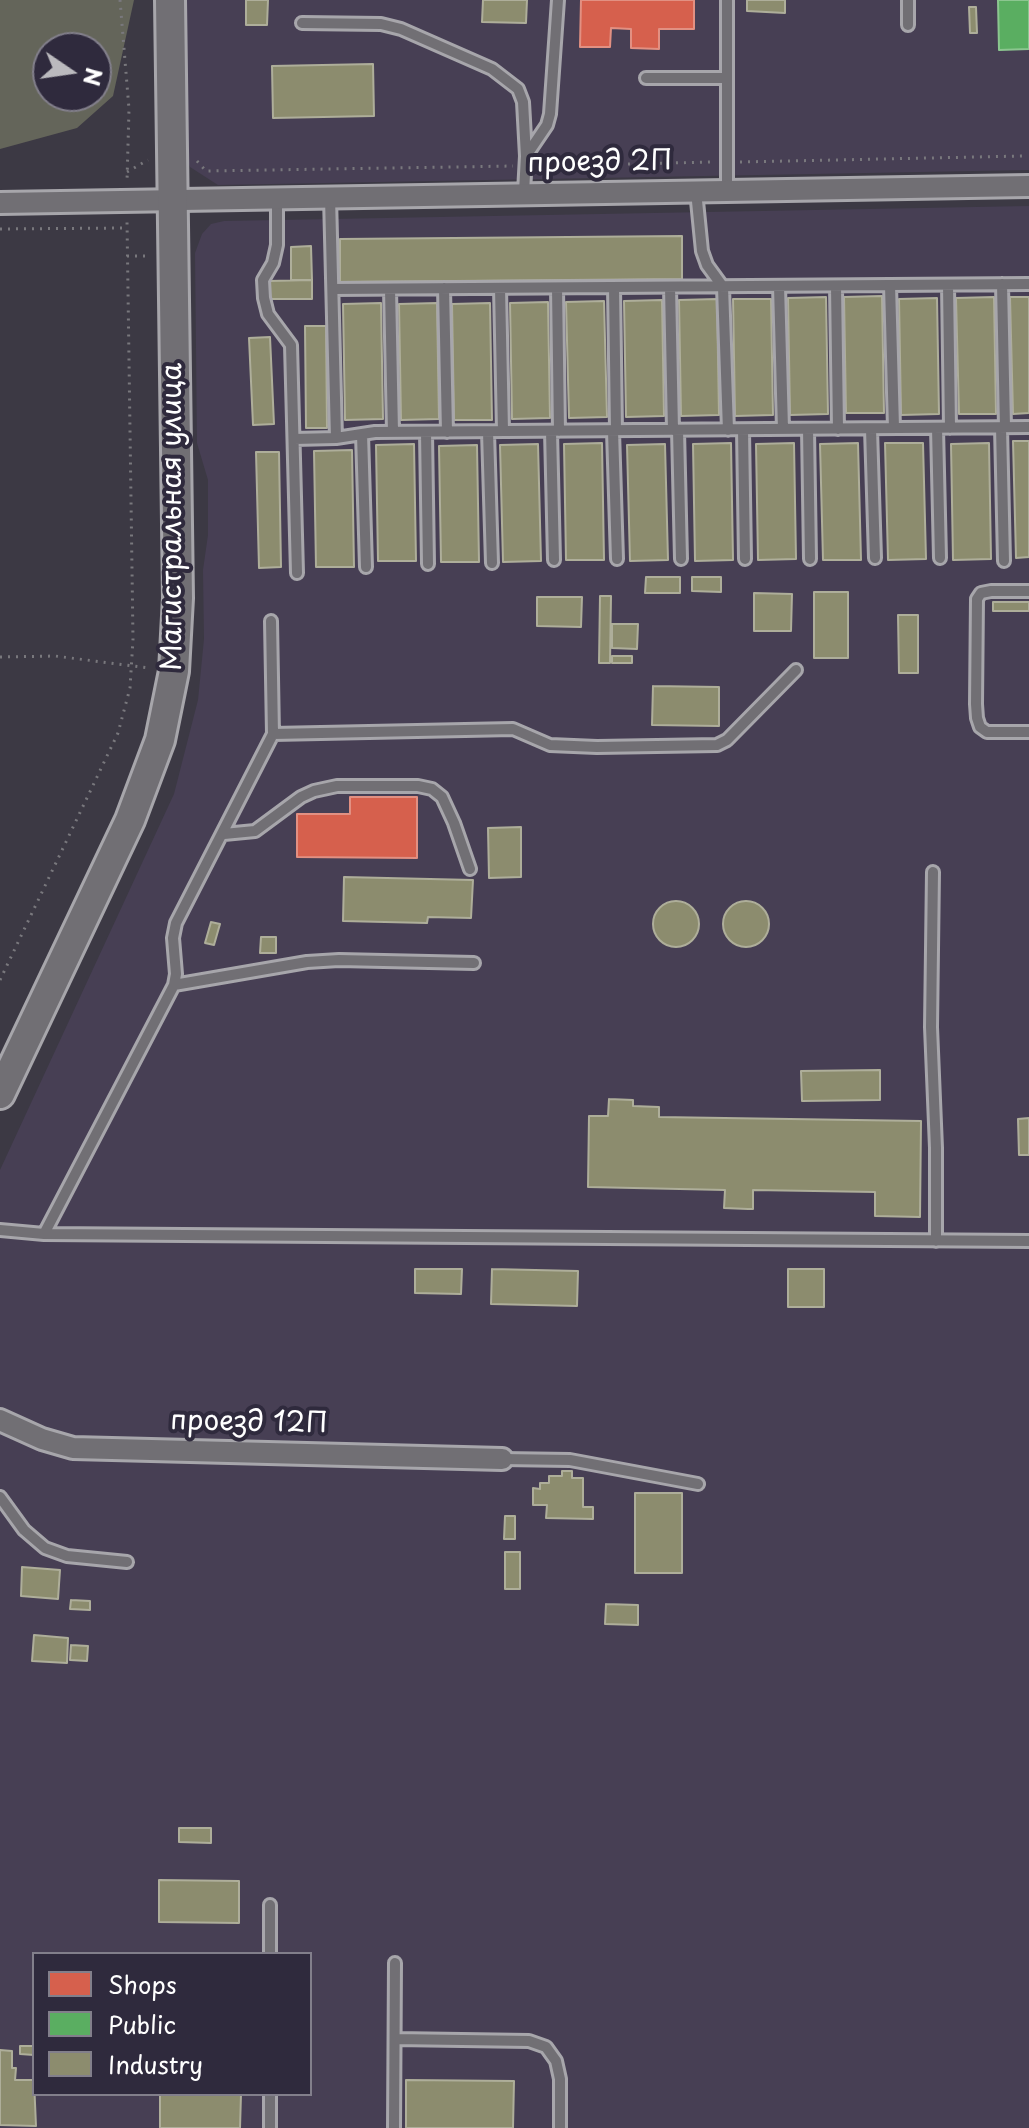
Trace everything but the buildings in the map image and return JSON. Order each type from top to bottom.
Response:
[{"type":"main road","name":"Магистральная улица","points":[[0,1094],[130,820],[160,740],[169,705],[177,647],[178,598],[170,0]]},
{"type":"street","name":"проезд 2П","points":[[0,203],[1029,186]]},
{"type":"street","name":"проезд 12П","points":[[0,1420],[42,1439],[73,1448],[502,1459]]},
{"type":"lane","points":[[526,161],[550,114],[558,0]]},
{"type":"lane","points":[[727,0],[727,189]]},
{"type":"lane","points":[[908,0],[908,25]]},
{"type":"lane","points":[[302,23],[381,24],[401,29],[492,69],[518,89],[523,102],[524,192]]},
{"type":"lane","points":[[646,78],[727,78]]},
{"type":"lane","points":[[696,190],[702,251],[707,265],[723,287],[728,430]]},
{"type":"lane","points":[[330,197],[336,438]]},
{"type":"lane","points":[[277,198],[277,245],[273,263],[263,280],[268,314],[291,345],[297,573]]},
{"type":"lane","points":[[1002,284],[1004,561]]},
{"type":"lane","points":[[333,289],[1029,284]]},
{"type":"lane","points":[[890,285],[894,428]]},
{"type":"lane","points":[[948,285],[950,428]]},
{"type":"lane","points":[[779,286],[783,429]]},
{"type":"lane","points":[[836,286],[838,429]]},
{"type":"lane","points":[[614,287],[617,559]]},
{"type":"lane","points":[[670,287],[681,559]]},
{"type":"lane","points":[[444,288],[447,432]]},
{"type":"lane","points":[[500,288],[503,431]]},
{"type":"lane","points":[[554,560],[557,288]]},
{"type":"lane","points":[[390,289],[393,432]]},
{"type":"lane","points":[[294,439],[393,432],[1029,427]]},
{"type":"lane","points":[[937,428],[940,558]]},
{"type":"lane","points":[[808,429],[810,559]]},
{"type":"lane","points":[[871,429],[875,558]]},
{"type":"lane","points":[[743,430],[745,559]]},
{"type":"lane","points":[[426,432],[428,564]]},
{"type":"lane","points":[[488,432],[492,563]]},
{"type":"lane","points":[[362,434],[366,567]]},
{"type":"lane","points":[[1029,591],[991,591],[981,593],[977,599],[976,704],[980,727],[987,732],[1029,732]]},
{"type":"lane","points":[[44,1234],[174,985],[173,938],[176,923],[273,734],[271,621]]},
{"type":"lane","points":[[273,734],[513,729],[550,745],[717,745],[727,740],[796,670]]},
{"type":"lane","points":[[224,834],[255,831],[314,791],[337,786],[418,786],[432,789],[442,797],[470,869]]},
{"type":"lane","points":[[933,872],[931,1027],[936,1241]]},
{"type":"lane","points":[[174,985],[329,961],[474,963]]},
{"type":"lane","points":[[0,1230],[44,1234],[1029,1241]]},
{"type":"lane","points":[[502,1459],[570,1460],[698,1484]]},
{"type":"lane","points":[[0,1497],[24,1530],[45,1548],[67,1556],[127,1562]]},
{"type":"lane","points":[[270,1905],[270,1952]]},
{"type":"lane","points":[[394,2128],[395,1963]]},
{"type":"lane","points":[[395,2039],[529,2041],[546,2047],[556,2061],[560,2079],[560,2128]]},
{"type":"lane","points":[[270,2096],[270,2128]]},
{"type":"path","points":[[120,0],[129,109],[127,172]]},
{"type":"path","points":[[206,171],[526,161],[727,162],[1023,156]]},
{"type":"path","points":[[0,229],[127,228],[132,665],[126,709],[118,733],[0,980]]},
{"type":"path","points":[[0,657],[55,656],[132,665]]},
{"type":"shaded area","points":[[0,0],[134,0],[112,97],[112,32],[32,32],[32,112],[95,112],[77,128],[0,149]]},
{"type":"shaded area","points":[[185,0],[1029,0],[1029,170],[218,185],[190,167],[186,154]]},
{"type":"shaded area","points":[[1029,206],[1029,2128],[0,2128],[0,1170],[174,794],[198,700],[204,639],[203,570],[208,535],[208,480],[197,443],[195,253],[202,234],[211,224],[224,221]]}]
